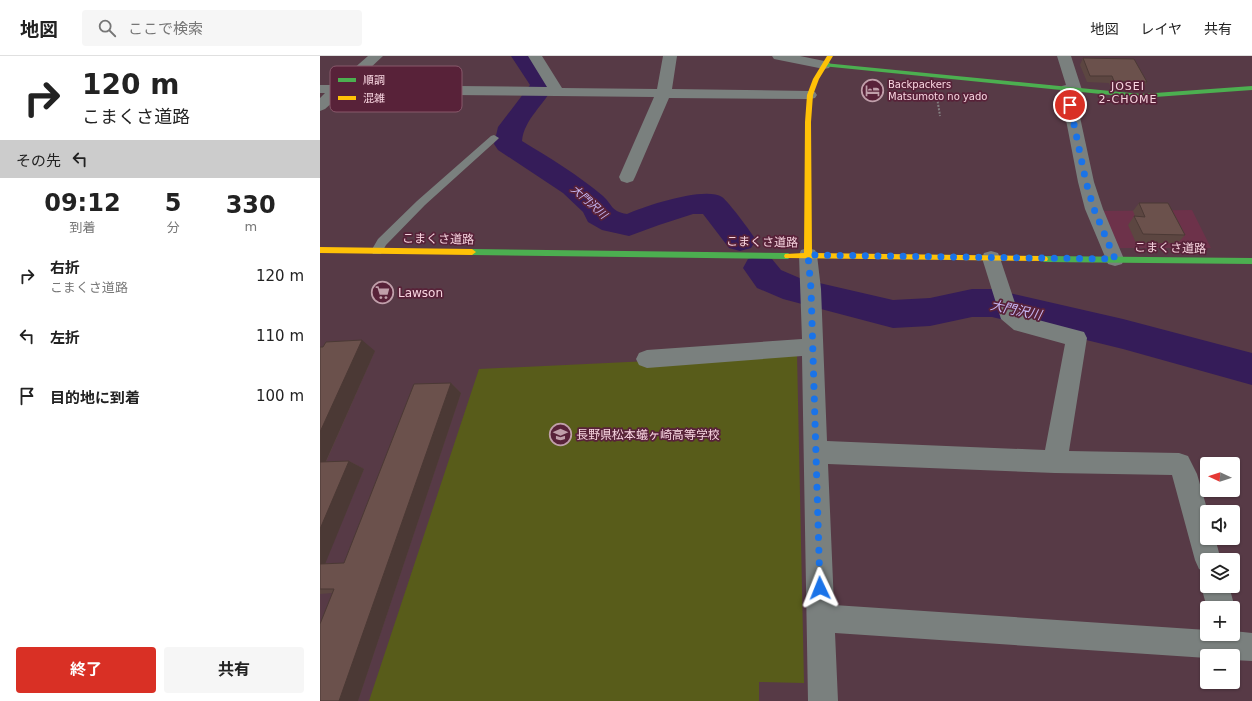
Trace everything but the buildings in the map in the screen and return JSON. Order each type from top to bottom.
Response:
[{"type":"street","points":[[365,66],[376,56]]},
{"type":"street","points":[[535,56],[546,91]]},
{"type":"street","points":[[627,178],[664,92],[670,56]]},
{"type":"street","points":[[779,56],[827,60],[1071,90],[1141,96],[1252,88]]},
{"type":"street","points":[[1064,56],[1086,182],[1094,209],[1115,259]]},
{"type":"street","points":[[823,701],[812,347],[812,296],[808,255],[808,122],[810,95],[827,60]]},
{"type":"street","points":[[320,88],[330,89]]},
{"type":"street","points":[[462,90],[810,95]]},
{"type":"street","points":[[320,106],[330,97]]},
{"type":"street","name":"こまくさ道路","points":[[320,250],[1252,261]]},
{"type":"street","points":[[991,258],[1005,305],[1021,324],[1077,338],[1055,462]]},
{"type":"street","points":[[647,359],[812,347]]},
{"type":"street","points":[[816,452],[1055,462],[1179,464],[1185,474],[1206,553]]},
{"type":"street","points":[[821,618],[1237,642]]},
{"type":"lane","points":[[377,251],[382,242],[421,203],[494,138]]},
{"type":"path","points":[[936,88],[940,116]]},
{"type":"shaded area","points":[[1192,210],[1211,248],[1116,248],[1101,211]]},
{"type":"green space","name":"長野県松本蟻ヶ崎高等学校","points":[[797,354],[804,683],[759,682],[759,701],[369,701],[479,369]]},
{"type":"waterway","name":"大門沢川","points":[[523,56],[542,85],[538,93],[516,120],[509,135],[508,144],[573,186],[595,206],[599,214],[613,222],[629,225],[648,217],[693,204],[711,204],[740,240]]},
{"type":"waterway","name":"大門沢川","points":[[760,268],[769,279],[795,290],[893,314],[930,312],[972,303],[992,303],[1123,334],[1252,369]]},
{"type":"traffic: fast","points":[[824,65],[1141,96],[1252,88]]},
{"type":"traffic: fast","points":[[472,252],[788,256]]},
{"type":"traffic: fast","points":[[1044,259],[1252,261]]},
{"type":"traffic: slow","points":[[808,255],[808,122],[810,95],[816,79],[830,56]]},
{"type":"traffic: slow","points":[[320,250],[472,252]]},
{"type":"traffic: slow","points":[[788,256],[1044,259]]},
{"type":"place","name":"Backpackers Matsumoto no yado","points":[[872,90]]},
{"type":"place","name":"Lawson","points":[[383,293]]},
{"type":"place","name":"長野県松本蟻ヶ崎高等学校","points":[[560,435]]},
{"type":"district","name":"JOSEI 2-CHOME","points":[[1128,92]]},
{"type":"route","points":[[820,588],[811,289],[808,255],[1115,259],[1094,209],[1086,182],[1070,105]]}]
